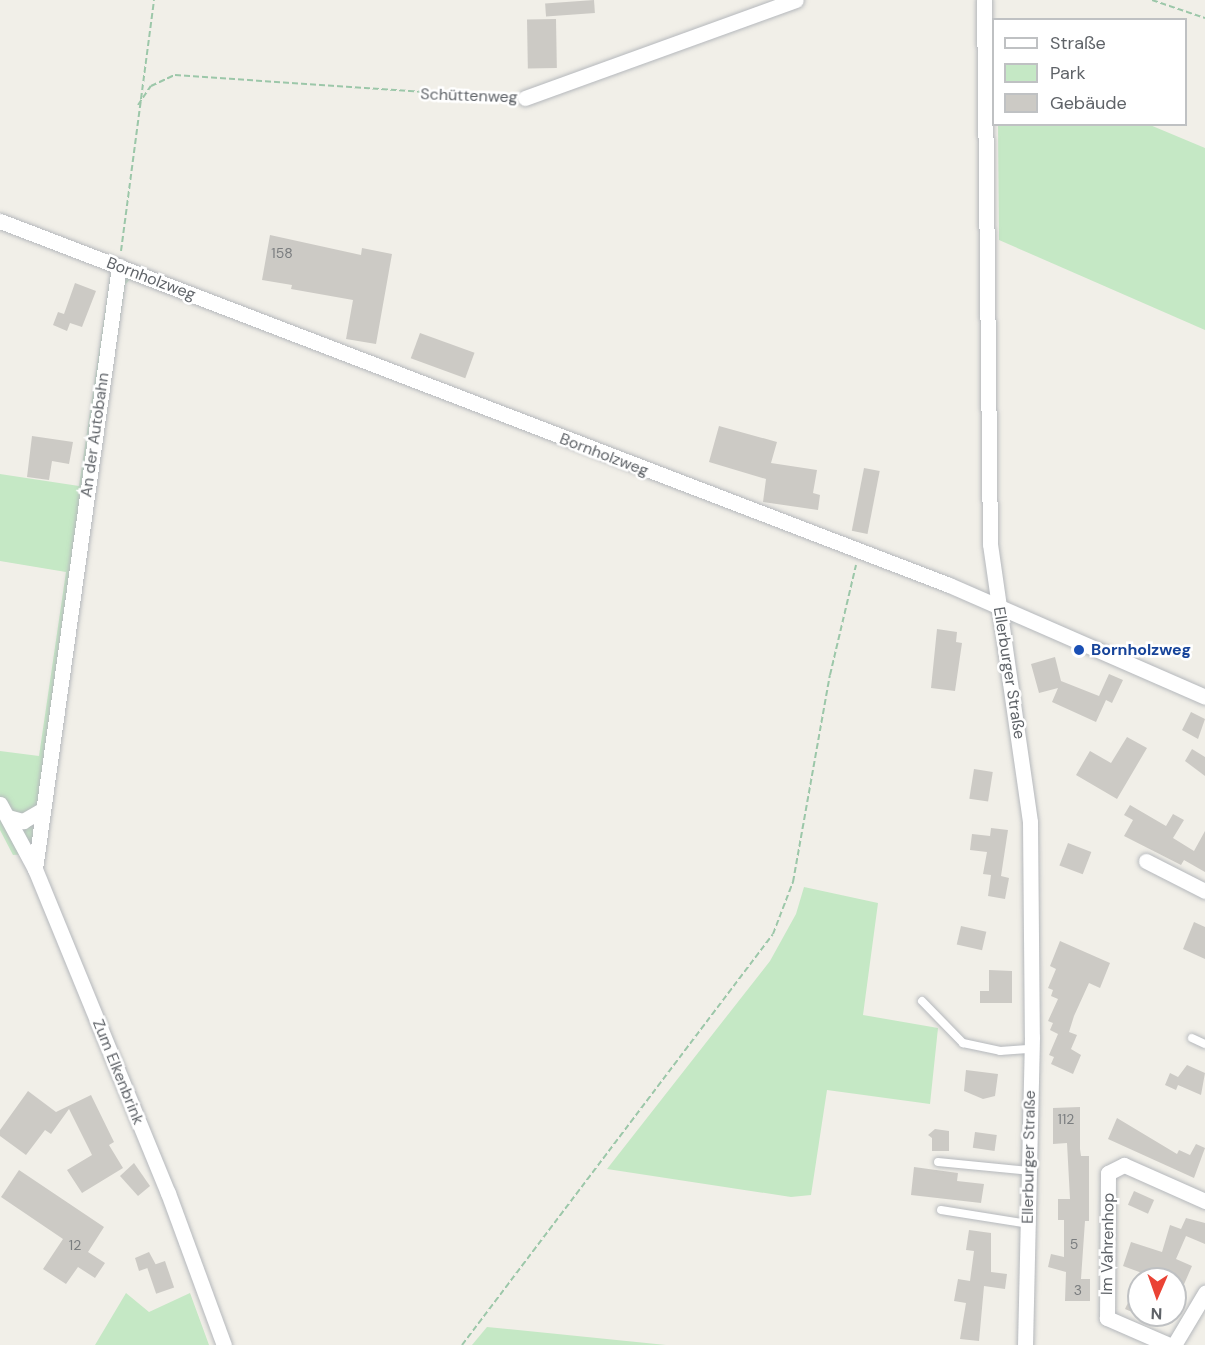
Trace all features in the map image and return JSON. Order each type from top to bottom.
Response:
[{"type":"street","name":"Schüttenweg","points":[[525,98],[796,0]]},
{"type":"street","name":"Ellerburger Straße","points":[[984,0],[988,494],[998,605],[1028,792],[1031,1049],[1025,1345]]},
{"type":"street","name":"Bornholzweg","points":[[0,221],[998,605],[1205,697]]},
{"type":"street","name":"An der Autobahn","points":[[35,869],[119,266]]},
{"type":"street","points":[[4,810],[23,821],[42,810]]},
{"type":"street","name":"Zum Elkenbrink","points":[[4,810],[35,869],[168,1193],[224,1345]]},
{"type":"street","points":[[1146,861],[1205,891]]},
{"type":"street","name":"Im Vahrenhop","points":[[1169,1345],[1107,1318],[1108,1173],[1124,1165],[1205,1201]]},
{"type":"street","points":[[1174,1345],[1205,1293]]},
{"type":"lane","points":[[922,1001],[963,1043],[1000,1051],[1031,1049]]},
{"type":"lane","points":[[1192,1038],[1205,1044]]},
{"type":"lane","points":[[938,1161],[1029,1171]]},
{"type":"lane","points":[[941,1210],[1028,1224]]},
{"type":"path","points":[[119,266],[138,105],[154,0]]},
{"type":"path","points":[[1152,0],[1205,18]]},
{"type":"path","name":"Schüttenweg","points":[[138,105],[151,86],[175,75],[486,99],[525,98]]},
{"type":"path","points":[[462,1345],[773,934],[793,882],[830,675],[860,551]]},
{"type":"green space","points":[[998,126],[1152,126],[1205,148],[1205,330],[999,240]]},
{"type":"green space","points":[[111,271],[131,278],[125,285],[40,853],[13,855],[0,830],[0,751],[39,756],[66,572],[0,561],[0,474],[79,486]]},
{"type":"green space","points":[[804,887],[878,903],[863,1015],[938,1028],[930,1104],[827,1090],[811,1195],[791,1197],[607,1169],[770,961],[796,914]]},
{"type":"green space","points":[[126,1293],[149,1312],[190,1293],[209,1345],[95,1345]]},
{"type":"green space","points":[[487,1327],[666,1345],[472,1345]]},
{"type":"building","points":[[594,0],[595,13],[546,16],[545,3]]},
{"type":"building","points":[[556,19],[557,68],[528,68],[527,20]]},
{"type":"building","points":[[270,235],[361,255],[362,248],[392,254],[376,344],[346,339],[353,300],[291,289],[292,285],[262,280]]},
{"type":"building","points":[[75,283],[96,291],[82,327],[70,323],[67,331],[53,325],[58,312],[64,314]]},
{"type":"building","points":[[420,333],[475,353],[465,378],[411,358]]},
{"type":"building","points":[[719,426],[777,442],[771,463],[817,470],[813,493],[820,495],[818,510],[763,502],[766,479],[709,462]]},
{"type":"building","points":[[32,436],[73,442],[69,464],[52,461],[49,480],[27,477]]},
{"type":"building","points":[[864,468],[880,471],[867,534],[852,531]]},
{"type":"building","points":[[937,629],[957,632],[956,642],[962,643],[955,691],[931,688]]},
{"type":"building","points":[[1055,657],[1061,681],[1099,696],[1109,674],[1123,680],[1112,703],[1106,700],[1096,722],[1052,702],[1058,688],[1039,693],[1031,664]]},
{"type":"building","points":[[1191,712],[1205,719],[1198,739],[1182,730]]},
{"type":"building","points":[[1127,737],[1147,748],[1117,799],[1076,775],[1090,751],[1111,763]]},
{"type":"building","points":[[1192,749],[1205,757],[1205,776],[1185,761]]},
{"type":"building","points":[[974,769],[993,772],[988,802],[969,799]]},
{"type":"building","points":[[1130,805],[1166,826],[1173,814],[1184,820],[1173,838],[1194,851],[1205,831],[1205,872],[1184,860],[1181,865],[1124,836],[1133,820],[1124,815]]},
{"type":"building","points":[[991,828],[1008,830],[1001,876],[1009,878],[1005,899],[988,896],[991,875],[983,874],[987,852],[970,850],[972,834],[990,836]]},
{"type":"building","points":[[1068,843],[1091,852],[1083,874],[1059,865]]},
{"type":"building","points":[[1194,922],[1205,927],[1205,959],[1183,949]]},
{"type":"building","points":[[961,926],[986,932],[982,950],[957,945]]},
{"type":"building","points":[[1060,941],[1110,963],[1100,988],[1089,983],[1074,1016],[1069,1032],[1077,1035],[1071,1049],[1081,1055],[1073,1074],[1051,1064],[1054,1057],[1049,1055],[1058,1034],[1050,1030],[1053,1023],[1048,1021],[1058,999],[1051,996],[1053,990],[1048,988],[1056,969],[1050,966]]},
{"type":"building","points":[[989,970],[1012,971],[1012,1003],[980,1003],[980,991],[989,991]]},
{"type":"building","points":[[1187,1065],[1205,1073],[1201,1095],[1178,1085],[1176,1090],[1165,1085],[1170,1073],[1178,1077]]},
{"type":"building","points":[[966,1070],[998,1074],[995,1096],[983,1099],[964,1091]]},
{"type":"building","points":[[28,1091],[56,1112],[91,1095],[114,1142],[109,1145],[123,1168],[82,1193],[67,1170],[92,1155],[69,1109],[51,1134],[45,1130],[26,1155],[0,1136],[0,1130]]},
{"type":"building","points":[[1080,1107],[1081,1156],[1089,1156],[1089,1221],[1085,1221],[1081,1279],[1090,1279],[1090,1301],[1065,1301],[1066,1272],[1048,1267],[1051,1254],[1064,1257],[1064,1220],[1058,1220],[1058,1199],[1070,1199],[1067,1143],[1053,1144],[1053,1108]]},
{"type":"building","points":[[1117,1118],[1177,1154],[1179,1150],[1190,1155],[1196,1144],[1205,1148],[1194,1178],[1108,1139]]},
{"type":"building","points":[[935,1129],[949,1131],[949,1151],[932,1151],[932,1138],[928,1135]]},
{"type":"building","points":[[975,1132],[997,1135],[995,1151],[973,1148]]},
{"type":"building","points":[[134,1163],[150,1186],[138,1196],[120,1176]]},
{"type":"building","points":[[914,1167],[958,1173],[957,1181],[984,1184],[981,1203],[911,1195]]},
{"type":"building","points":[[19,1170],[104,1227],[88,1252],[105,1263],[95,1278],[78,1267],[66,1284],[43,1269],[63,1239],[1,1197]]},
{"type":"building","points":[[1134,1191],[1154,1200],[1148,1214],[1128,1205]]},
{"type":"building","points":[[1186,1218],[1205,1223],[1205,1244],[1186,1236],[1176,1259],[1192,1266],[1187,1277],[1187,1267],[1123,1266],[1131,1242],[1162,1252],[1170,1225],[1181,1229]]},
{"type":"building","points":[[969,1230],[991,1233],[991,1272],[1007,1274],[1005,1289],[984,1286],[979,1341],[960,1339],[966,1303],[954,1301],[958,1279],[970,1281],[974,1251],[966,1250]]},
{"type":"building","points":[[149,1252],[156,1265],[139,1271],[135,1258]]},
{"type":"building","points":[[165,1261],[174,1287],[156,1294],[147,1267]]},
{"type":"place","name":"Bornholzweg","points":[[1079,650]]}]
